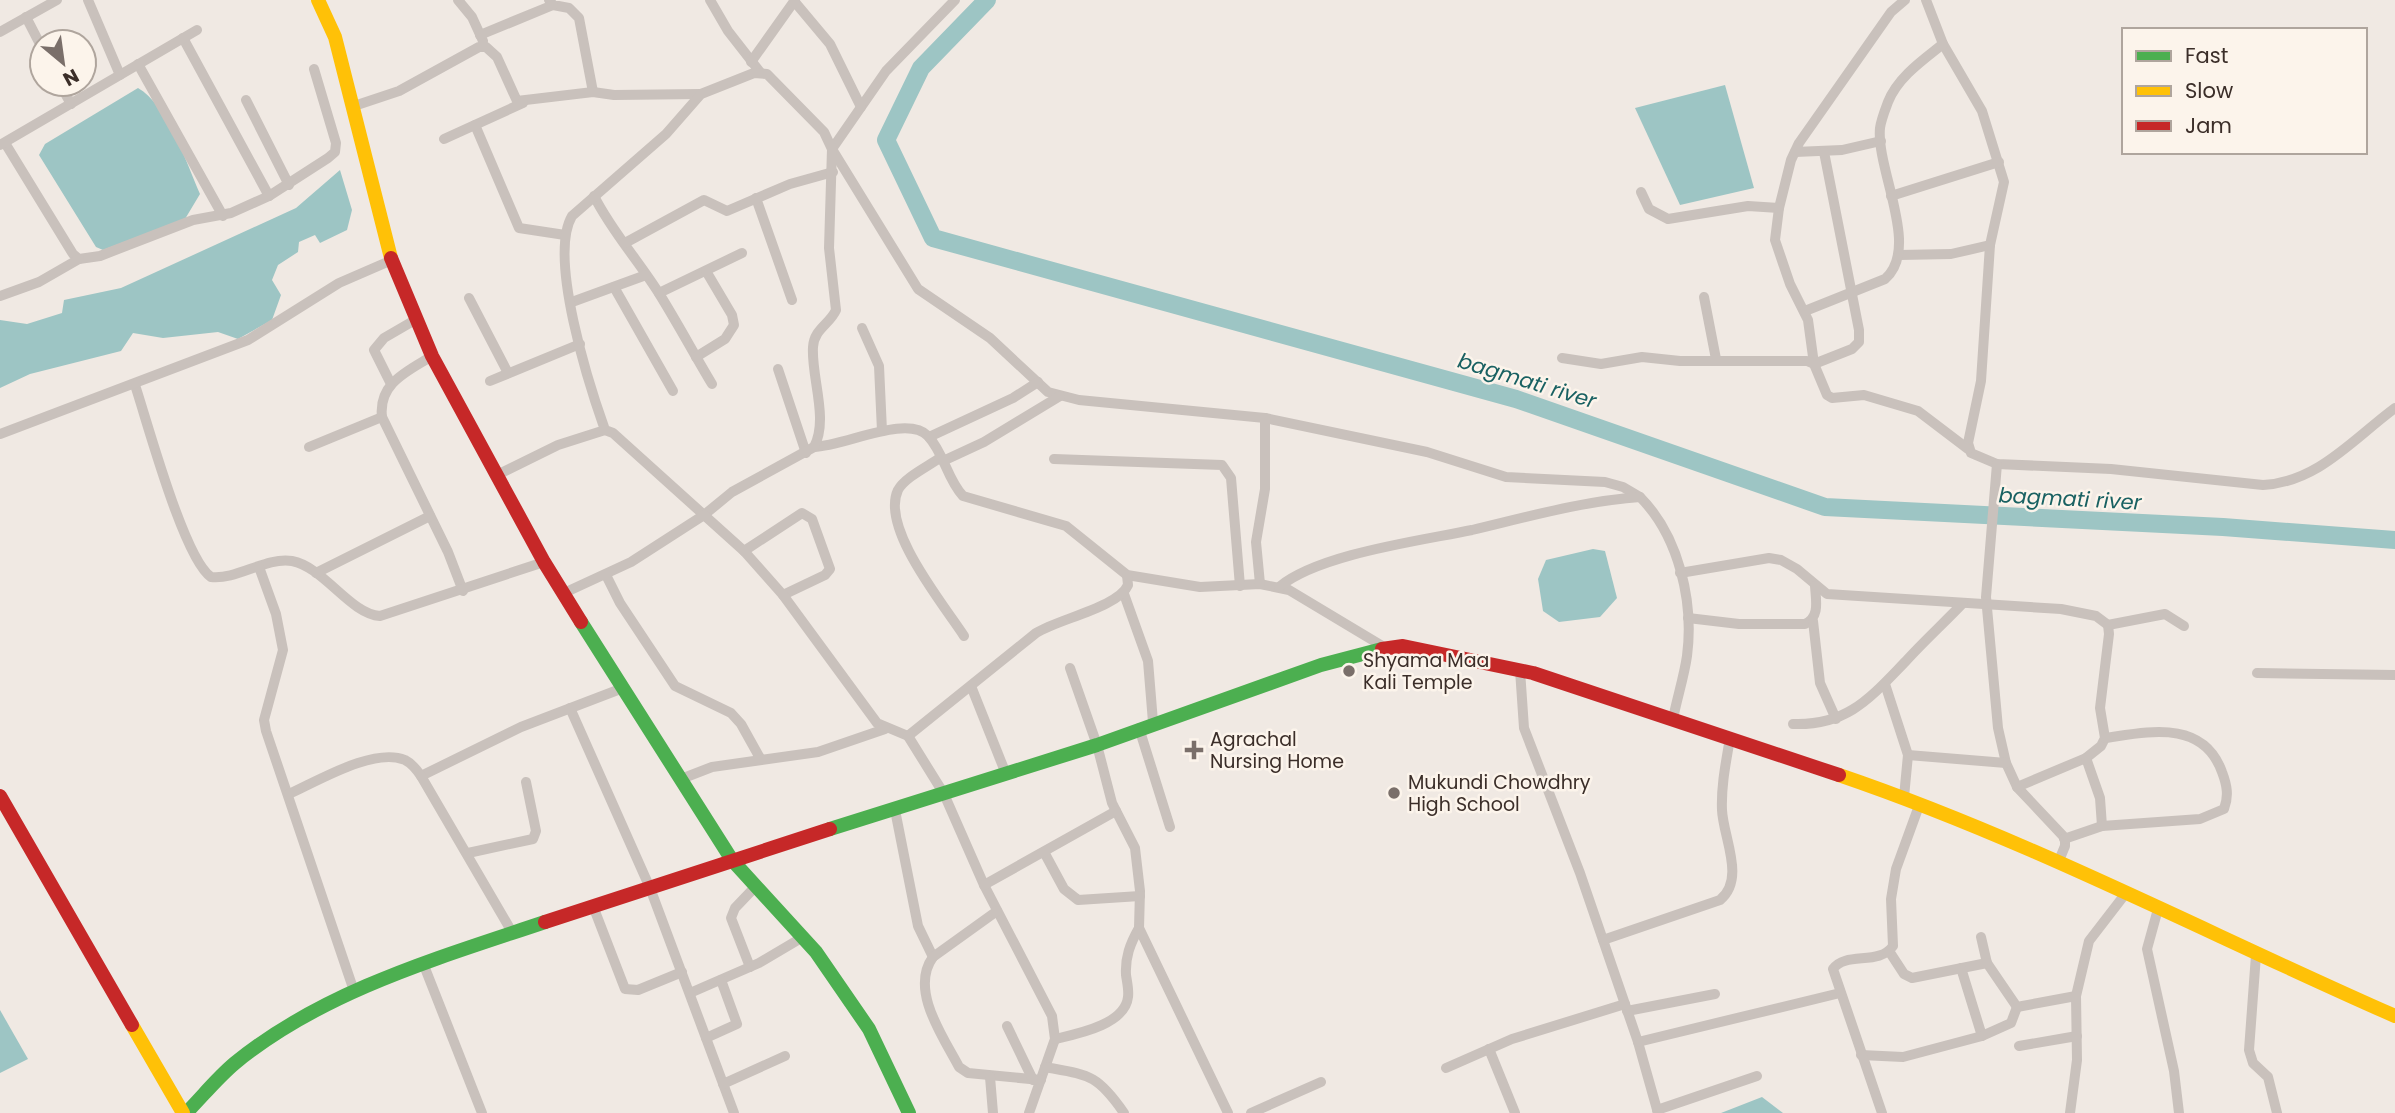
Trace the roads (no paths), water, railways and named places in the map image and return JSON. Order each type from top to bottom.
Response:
[{"type":"main road","points":[[318,0],[335,37],[392,260],[432,356],[499,474],[544,562],[732,860],[803,937],[869,1029],[904,1111]]},
{"type":"main road","points":[[0,796],[184,1113],[234,1064],[303,1016],[354,991],[423,963],[732,860],[1097,745],[1146,725],[1321,665],[1384,647],[1403,646],[1520,670],[1904,797],[2126,893],[2256,955],[2395,1016]]},
{"type":"street","points":[[0,32],[57,0]]},
{"type":"street","points":[[88,0],[120,75]]},
{"type":"street","points":[[458,0],[472,17],[486,47],[497,57],[517,101],[593,92],[614,95],[701,94],[760,72]]},
{"type":"street","points":[[942,0],[945,11]]},
{"type":"street","points":[[810,450],[820,432],[813,347],[819,329],[836,310],[829,248],[832,149],[886,71],[955,0]]},
{"type":"street","points":[[1905,0],[1891,12],[1837,86],[1795,152],[1779,208],[1775,240],[1778,254],[1805,312],[1814,364],[1827,395],[1832,398],[1864,395],[1918,411],[1985,461],[1997,464],[2112,469],[2263,485],[2286,484],[2319,469],[2395,408]]},
{"type":"street","points":[[1926,0],[1943,44],[1982,111],[2004,182],[1990,246],[1981,381],[1968,449]]},
{"type":"street","points":[[712,1],[751,62],[760,72],[776,81],[824,132],[918,289],[990,338],[1048,392],[1060,397],[1265,418],[1427,452],[1506,477],[1605,482],[1623,487],[1640,497],[1664,526],[1681,573],[1688,618],[1687,658],[1673,719]]},
{"type":"street","points":[[751,62],[794,1],[830,44],[861,107]]},
{"type":"street","points":[[480,35],[551,2],[569,8],[579,18],[593,92]]},
{"type":"street","points":[[26,17],[32,28]]},
{"type":"street","points":[[79,259],[3,144],[197,30]]},
{"type":"street","points":[[183,38],[269,196]]},
{"type":"street","points":[[1805,312],[1885,279],[1892,272],[1899,255],[1880,128],[1888,101],[1900,81],[1943,44]]},
{"type":"street","points":[[354,106],[399,91],[437,73],[471,50],[486,47]]},
{"type":"street","points":[[138,64],[223,216]]},
{"type":"street","points":[[0,296],[39,282],[79,259],[100,256],[192,220],[223,216],[289,185],[335,152],[336,143],[314,69]]},
{"type":"street","points":[[701,94],[666,134],[572,216],[565,235],[564,263],[589,385],[605,429],[744,551],[783,595],[877,723],[885,729],[908,736],[944,794],[984,886],[1052,1016],[1055,1039],[1037,1080],[1029,1113]]},
{"type":"street","points":[[68,98],[71,104]]},
{"type":"street","points":[[246,100],[289,185]]},
{"type":"street","points":[[444,139],[524,102]]},
{"type":"street","points":[[475,125],[519,228],[565,235]]},
{"type":"street","points":[[1795,152],[1824,152],[1881,141]]},
{"type":"street","points":[[1562,358],[1601,364],[1642,357],[1681,361],[1807,361],[1814,364],[1857,346],[1860,335],[1854,293],[1835,219],[1824,152]]},
{"type":"street","points":[[1891,196],[1999,162]]},
{"type":"street","points":[[625,243],[704,200],[727,211],[789,184],[833,172]]},
{"type":"street","points":[[1641,192],[1649,209],[1668,219],[1741,207],[1779,208]]},
{"type":"street","points":[[594,196],[608,225],[625,243],[659,293],[712,383]]},
{"type":"street","points":[[756,198],[792,300]]},
{"type":"street","points":[[1899,255],[1951,254],[1990,246]]},
{"type":"street","points":[[659,293],[742,253]]},
{"type":"street","points":[[0,434],[248,340],[339,283],[392,260]]},
{"type":"street","points":[[696,356],[725,339],[732,333],[734,325],[732,315],[706,271]]},
{"type":"street","points":[[572,302],[646,275]]},
{"type":"street","points":[[614,287],[673,391]]},
{"type":"street","points":[[1704,297],[1716,359]]},
{"type":"street","points":[[469,299],[508,373]]},
{"type":"street","points":[[390,382],[374,350],[384,338],[415,320]]},
{"type":"street","points":[[862,328],[879,366],[882,430]]},
{"type":"street","points":[[490,381],[580,344]]},
{"type":"street","points":[[432,356],[390,382],[381,409],[382,417],[463,591]]},
{"type":"street","points":[[778,369],[810,450]]},
{"type":"street","points":[[929,437],[1013,398],[1038,382]]},
{"type":"street","points":[[135,385],[170,492],[205,573],[219,578],[292,561],[316,573],[374,615],[392,613],[463,591],[544,562]]},
{"type":"street","points":[[964,636],[905,544],[896,521],[897,491],[942,459],[984,442],[1060,397]]},
{"type":"street","points":[[309,447],[382,417]]},
{"type":"street","points":[[1259,584],[1256,542],[1265,489],[1265,418]]},
{"type":"street","points":[[564,593],[606,575],[704,515],[751,481],[810,450],[838,446],[882,430],[915,428],[929,437],[954,486],[963,496],[1066,526],[1127,575],[1200,587],[1259,584],[1279,587],[1305,597],[1384,647]]},
{"type":"street","points":[[499,474],[558,446],[605,429]]},
{"type":"street","points":[[1054,459],[1222,465],[1231,478],[1240,586]]},
{"type":"street","points":[[1997,464],[1986,601],[1993,694],[2006,764],[2017,786],[2064,839],[2065,846],[2058,863]]},
{"type":"street","points":[[1279,587],[1294,575],[1365,553],[1584,505],[1640,497]]},
{"type":"street","points":[[744,551],[803,513],[812,519],[830,569],[825,575],[783,595]]},
{"type":"street","points":[[316,573],[430,516]]},
{"type":"street","points":[[1681,573],[1769,558],[1781,560],[1797,569],[1828,594],[1963,603],[1986,601],[2062,609],[2096,617],[2108,625],[2165,614],[2184,626]]},
{"type":"street","points":[[259,567],[276,614],[283,650],[264,720],[354,991]]},
{"type":"street","points":[[606,575],[620,603],[675,686],[731,713],[741,724],[760,758]]},
{"type":"street","points":[[908,736],[1036,633],[1124,594],[1128,585],[1127,575]]},
{"type":"street","points":[[1815,586],[1816,613],[1812,621],[1820,683],[1836,719]]},
{"type":"street","points":[[1124,594],[1146,653],[1146,725],[1170,827]]},
{"type":"street","points":[[1793,724],[1836,719],[1865,703],[1963,603]]},
{"type":"street","points":[[1688,618],[1739,624],[1805,624],[1812,621]]},
{"type":"street","points":[[2017,786],[2096,753],[2105,738],[2101,708],[2108,625]]},
{"type":"street","points":[[1055,1039],[1090,1031],[1110,1021],[1125,1005],[1128,998],[1126,956],[1139,928],[1140,896],[1135,848],[1107,788],[1097,745],[1070,668]]},
{"type":"street","points":[[1520,670],[1524,728],[1580,873],[1638,1042],[1658,1111],[1757,1076]]},
{"type":"street","points":[[2257,673],[2395,675]]},
{"type":"street","points":[[1885,684],[1908,755],[1904,797]]},
{"type":"street","points":[[971,686],[1006,774]]},
{"type":"street","points":[[421,775],[477,747],[623,688]]},
{"type":"street","points":[[570,708],[650,888],[734,1113]]},
{"type":"street","points":[[681,779],[712,767],[760,758],[818,752],[885,729]]},
{"type":"street","points":[[2064,839],[2102,826],[2200,819],[2224,809],[2227,788],[2219,764],[2192,736],[2168,732],[2105,738]]},
{"type":"street","points":[[1603,940],[1720,900],[1728,892],[1731,859],[1725,834],[1722,799],[1730,738]]},
{"type":"street","points":[[1908,755],[2006,764]]},
{"type":"street","points":[[289,794],[376,758],[407,761],[421,775],[512,932]]},
{"type":"street","points":[[2086,758],[2100,798],[2102,826]]},
{"type":"street","points":[[468,853],[526,841],[536,836],[526,782]]},
{"type":"street","points":[[1882,1113],[1833,974],[1835,965],[1889,951],[1893,946],[1891,899],[1896,869],[1920,803]]},
{"type":"street","points":[[895,810],[918,926],[933,957]]},
{"type":"street","points":[[984,886],[1116,811]]},
{"type":"street","points":[[1044,852],[1065,889],[1078,900],[1140,896]]},
{"type":"street","points":[[750,967],[731,918],[735,908],[756,886]]},
{"type":"street","points":[[2070,1113],[2077,1035],[2076,996],[2089,941],[2126,893]]},
{"type":"street","points":[[593,906],[625,989],[638,990],[682,972]]},
{"type":"street","points":[[2158,909],[2147,949],[2174,1071],[2179,1113]]},
{"type":"street","points":[[997,911],[927,964],[926,980],[933,1017],[959,1068],[968,1073],[990,1077],[1037,1080]]},
{"type":"street","points":[[1139,928],[1228,1113]]},
{"type":"street","points":[[690,993],[750,967],[803,937]]},
{"type":"street","points":[[1981,937],[1987,963],[2017,1007]]},
{"type":"street","points":[[1889,951],[1907,977],[1987,963]]},
{"type":"street","points":[[2256,955],[2249,1050],[2253,1063],[2268,1077],[2277,1113]]},
{"type":"street","points":[[423,963],[482,1113]]},
{"type":"street","points":[[1961,968],[1982,1036]]},
{"type":"street","points":[[706,1038],[737,1024],[721,980]]},
{"type":"street","points":[[1638,1042],[1840,993]]},
{"type":"street","points":[[1446,1068],[1489,1049],[1626,1007],[1714,994]]},
{"type":"street","points":[[2017,1007],[2076,996]]},
{"type":"street","points":[[1861,1055],[1903,1057],[1982,1036],[2011,1023],[2017,1007]]},
{"type":"street","points":[[1007,1026],[1037,1080]]},
{"type":"street","points":[[2019,1046],[2077,1035]]},
{"type":"street","points":[[1489,1049],[1515,1113]]},
{"type":"street","points":[[723,1084],[785,1056]]},
{"type":"street","points":[[1045,1067],[1086,1073],[1094,1078],[1124,1113]]},
{"type":"street","points":[[990,1077],[993,1113]]},
{"type":"street","points":[[1251,1113],[1321,1082]]},
{"type":"water","points":[[1725,85],[1754,188],[1680,205],[1635,108]]},
{"type":"water","points":[[138,88],[158,107],[167,121],[200,194],[185,219],[103,250],[96,247],[39,155],[45,144]]},
{"type":"water","points":[[340,170],[352,210],[347,230],[320,243],[315,235],[299,242],[298,252],[278,265],[272,280],[281,295],[272,320],[238,339],[218,332],[163,338],[133,333],[121,351],[30,374],[0,388],[0,320],[27,324],[62,313],[64,300],[121,288],[296,208]]},
{"type":"water","points":[[1593,549],[1605,551],[1617,598],[1600,617],[1559,622],[1543,611],[1538,579],[1546,560]]},
{"type":"water","points":[[0,1010],[28,1059],[0,1073]]},
{"type":"water","points":[[1762,1097],[1783,1113],[1721,1113]]},
{"type":"waterway","name":"bagmati river","points":[[987,0],[921,68],[886,140],[933,238],[1516,399],[1825,507],[2223,527],[2395,540]]},
{"type":"place","name":"Shyama Maa Kali Temple","points":[[1349,671]]},
{"type":"place","name":"Agrachal Nursing Home","points":[[1194,750]]},
{"type":"place","name":"Mukundi Chowdhry High School","points":[[1394,793]]}]
